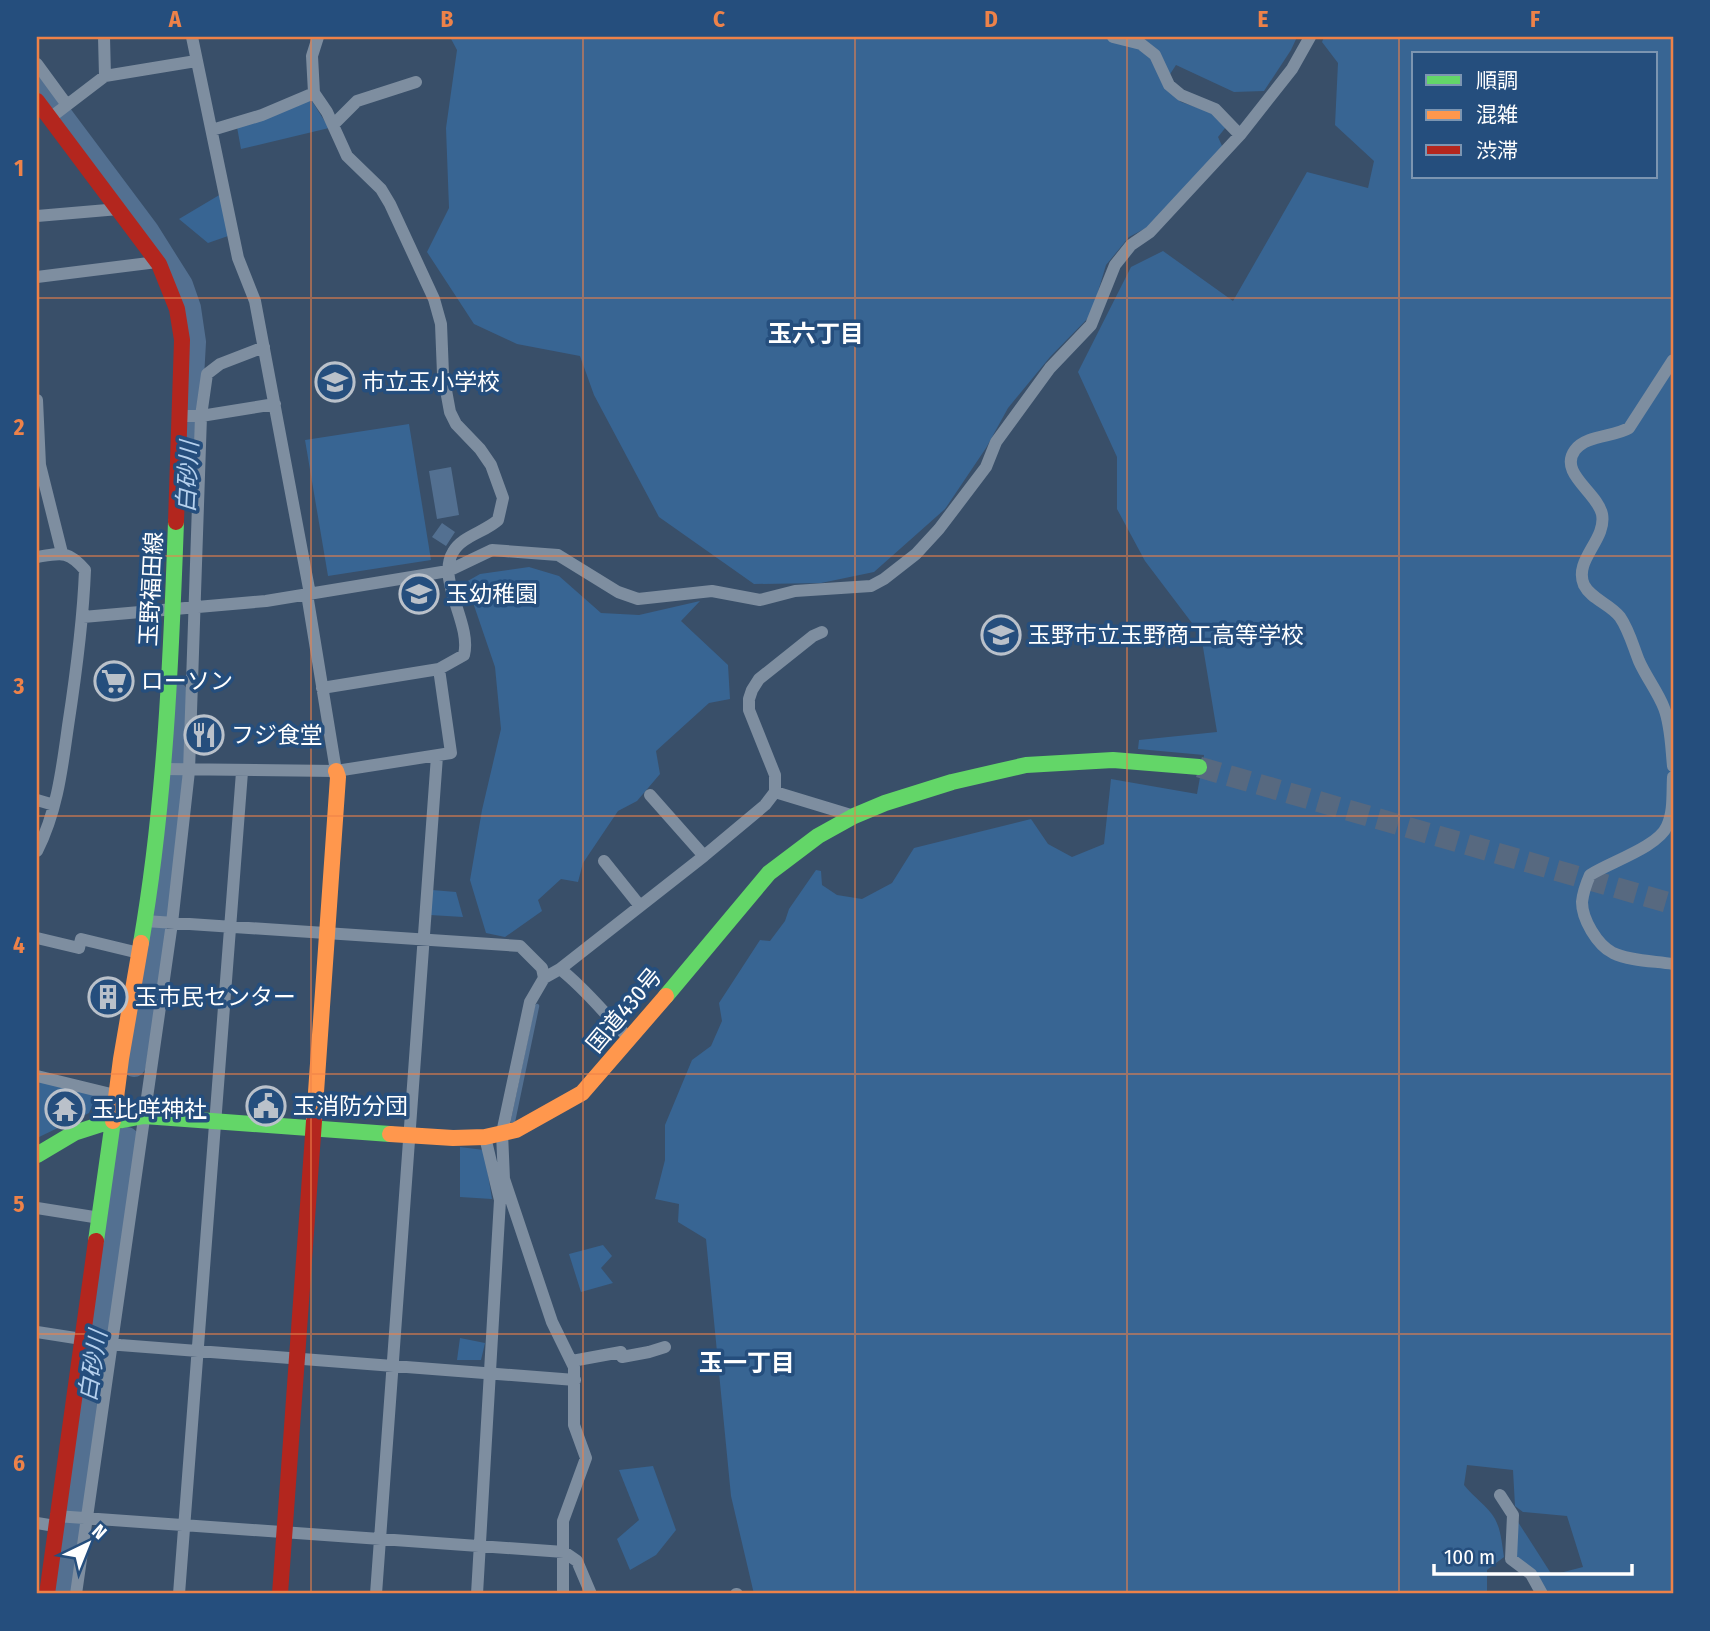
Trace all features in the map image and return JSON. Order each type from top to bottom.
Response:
[{"type":"main road","name":"玉野福田線","points":[[37,101],[59,111],[119,209],[157,262],[177,309],[191,416],[185,609],[148,922],[139,953],[115,1095],[87,1340],[47,1594]]},
{"type":"main road","name":"国道430号","points":[[37,1155],[58,1141],[113,1121],[144,1116],[409,1135],[485,1137],[516,1130],[582,1093],[769,873],[818,836],[855,816],[885,803],[951,782],[1026,765],[1113,760],[1199,767]]},
{"type":"main road","points":[[280,1594],[337,771]]},
{"type":"street","points":[[104,37],[105,76]]},
{"type":"street","points":[[192,37],[238,258],[255,301],[337,771]]},
{"type":"street","points":[[318,37],[312,56],[314,93],[347,156],[381,188],[402,226],[441,324],[443,374],[450,412],[456,424],[491,465],[503,498],[498,520],[453,551],[448,571],[458,608],[464,655],[439,669],[322,688]]},
{"type":"street","points":[[1113,37],[1141,44],[1155,55],[1169,85],[1181,95],[1216,109],[1240,135]]},
{"type":"street","points":[[83,617],[266,601],[448,571],[492,550],[558,555],[618,592],[638,599],[712,591],[760,600],[795,591],[860,588],[884,579],[916,554],[939,530],[986,467],[996,442],[1051,368],[1091,325],[1115,265],[1131,245],[1150,232],[1240,135],[1292,69],[1310,37]]},
{"type":"street","points":[[37,64],[59,111],[105,76],[196,61]]},
{"type":"street","points":[[333,125],[357,101],[416,82]]},
{"type":"street","points":[[212,130],[262,115],[314,93]]},
{"type":"street","points":[[37,216],[119,209]]},
{"type":"street","points":[[37,277],[157,262]]},
{"type":"street","points":[[264,347],[220,364],[207,374],[191,416],[275,404]]},
{"type":"street","points":[[1673,360],[1629,428],[1620,433],[1584,442],[1576,449],[1570,465],[1602,514],[1600,532],[1584,563],[1583,583],[1589,592],[1618,614],[1626,627],[1641,664],[1664,708],[1669,726],[1673,766]]},
{"type":"street","points":[[37,400],[40,465],[62,552]]},
{"type":"street","points":[[37,557],[62,552],[75,558],[85,570],[83,617],[61,777],[49,828],[37,851]]},
{"type":"street","points":[[76,1594],[83,1518],[144,1116],[186,771],[185,609]]},
{"type":"street","points":[[563,1594],[563,1521],[586,1458],[574,1425],[575,1380],[572,1362],[552,1322],[504,1179],[502,1133],[530,1002],[544,978],[561,969],[765,805],[775,792],[775,775],[749,710],[752,690],[765,674],[813,636],[822,632]]},
{"type":"street","points":[[164,769],[337,771],[451,753],[439,669]]},
{"type":"street","points":[[376,1594],[437,756]]},
{"type":"street","points":[[179,1594],[242,772]]},
{"type":"street","points":[[1673,778],[1671,813],[1667,828],[1659,839],[1590,875],[1582,904],[1591,930],[1612,953],[1673,964]]},
{"type":"street","points":[[775,792],[855,816]]},
{"type":"street","points":[[650,795],[704,856]]},
{"type":"street","points":[[37,800],[54,805]]},
{"type":"street","points":[[604,861],[640,906]]},
{"type":"street","points":[[148,922],[520,946],[542,968],[544,978]]},
{"type":"street","points":[[37,938],[79,948],[81,939],[139,953]]},
{"type":"street","points":[[561,969],[582,986],[606,1016],[630,1039]]},
{"type":"street","points":[[37,1076],[115,1095]]},
{"type":"street","points":[[477,1594],[500,1200],[485,1137]]},
{"type":"street","points":[[37,1208],[100,1218]]},
{"type":"street","points":[[37,1332],[110,1343],[199,1351],[575,1380]]},
{"type":"street","points":[[572,1362],[621,1352],[622,1357],[665,1347]]},
{"type":"street","points":[[1500,1495],[1513,1514],[1511,1559],[1531,1574],[1542,1594]]},
{"type":"street","points":[[37,1523],[83,1518],[564,1552],[577,1561],[592,1594]]},
{"type":"shaded area","points":[[450,37],[1297,37],[1264,91],[1234,92],[1176,65],[1163,85],[1181,102],[1213,113],[1226,127],[1218,137],[1223,148],[1148,227],[1129,237],[1106,265],[1091,315],[1050,357],[1008,408],[986,448],[945,509],[874,572],[821,583],[754,584],[659,517],[594,395],[580,356],[517,344],[474,324],[427,252],[449,208],[446,128],[457,50]]},
{"type":"shaded area","points":[[1324,37],[1673,37],[1673,1594],[1545,1594],[1515,1557],[1518,1522],[1552,1575],[1583,1567],[1567,1516],[1523,1512],[1515,1506],[1513,1470],[1467,1465],[1464,1485],[1492,1514],[1502,1542],[1504,1557],[1487,1570],[1487,1594],[754,1594],[731,1496],[706,1239],[678,1222],[679,1204],[655,1199],[665,1160],[665,1125],[692,1060],[711,1046],[722,1021],[719,1003],[760,940],[770,941],[785,921],[789,909],[816,870],[821,871],[822,885],[837,895],[862,899],[892,883],[914,848],[1031,819],[1048,844],[1072,857],[1104,844],[1111,779],[1197,794],[1204,755],[1138,749],[1139,740],[1217,732],[1201,635],[1145,561],[1117,509],[1117,457],[1078,372],[1131,267],[1163,251],[1233,301],[1307,172],[1368,188],[1374,161],[1335,125],[1338,63],[1322,42]]},
{"type":"shaded area","points":[[310,98],[329,128],[241,149],[237,127]]},
{"type":"shaded area","points":[[221,194],[228,236],[208,243],[179,219]]},
{"type":"shaded area","points":[[409,424],[431,560],[328,576],[305,440]]},
{"type":"shaded area","points":[[451,467],[459,515],[437,519],[429,471]]},
{"type":"shaded area","points":[[442,523],[455,532],[446,546],[432,537]]},
{"type":"shaded area","points":[[529,567],[559,576],[601,613],[639,615],[700,601],[681,621],[728,665],[730,699],[709,703],[656,751],[660,774],[637,801],[618,811],[583,863],[578,882],[561,879],[538,900],[542,911],[505,937],[486,933],[470,880],[482,810],[501,729],[495,667],[466,582],[480,574]]},
{"type":"shaded area","points":[[432,890],[456,892],[463,917],[430,915]]},
{"type":"shaded area","name":"玉比咩神社","points":[[37,1080],[97,1094],[89,1113],[37,1138]]},
{"type":"shaded area","points":[[460,1147],[484,1150],[492,1199],[460,1197]]},
{"type":"shaded area","points":[[603,1245],[612,1256],[601,1268],[613,1283],[581,1292],[569,1254]]},
{"type":"shaded area","points":[[460,1338],[485,1343],[481,1360],[457,1360]]},
{"type":"shaded area","points":[[653,1466],[676,1530],[656,1555],[630,1570],[617,1539],[639,1520],[619,1470]]},
{"type":"waterway","name":"白砂川","points":[[37,84],[147,231],[181,285],[189,308],[194,342],[189,430]]},
{"type":"waterway","name":"白砂川","points":[[157,917],[176,694]]},
{"type":"waterway","name":"白砂川","points":[[134,1065],[155,928]]},
{"type":"waterway","points":[[513,1121],[537,1006]]},
{"type":"waterway","name":"白砂川","points":[[59,1594],[127,1139]]},
{"type":"tunnel","points":[[1199,767],[1673,904]]},
{"type":"traffic: fast","points":[[141,943],[161,786],[176,522]]},
{"type":"traffic: fast","points":[[666,996],[769,873],[818,836],[854,816],[885,803],[952,782],[1026,765],[1113,760],[1199,767]]},
{"type":"traffic: fast","points":[[37,1155],[74,1133],[102,1124],[144,1116],[390,1134]]},
{"type":"traffic: fast","points":[[96,1241],[113,1121]]},
{"type":"traffic: slow","points":[[314,1121],[338,777],[336,771]]},
{"type":"traffic: slow","points":[[113,1121],[141,943]]},
{"type":"traffic: slow","points":[[390,1134],[485,1137],[516,1130],[582,1093],[666,996]]},
{"type":"traffic: jam","points":[[37,101],[159,264],[177,309],[182,340],[176,522]]},
{"type":"traffic: jam","points":[[280,1594],[314,1121]]},
{"type":"traffic: jam","points":[[47,1594],[96,1241]]},
{"type":"place","name":"市立玉小学校","points":[[335,382]]},
{"type":"place","name":"玉幼稚園","points":[[419,594]]},
{"type":"place","name":"玉野市立玉野商工高等学校","points":[[1001,635]]},
{"type":"place","name":"ローソン","points":[[114,681]]},
{"type":"place","name":"フジ食堂","points":[[204,735]]},
{"type":"place","name":"玉市民センター","points":[[108,997]]},
{"type":"place","name":"玉消防分団","points":[[266,1106]]},
{"type":"place","name":"玉比咩神社","points":[[65,1109]]},
{"type":"district","name":"玉六丁目","points":[[816,334]]},
{"type":"district","name":"玉一丁目","points":[[747,1363]]}]
